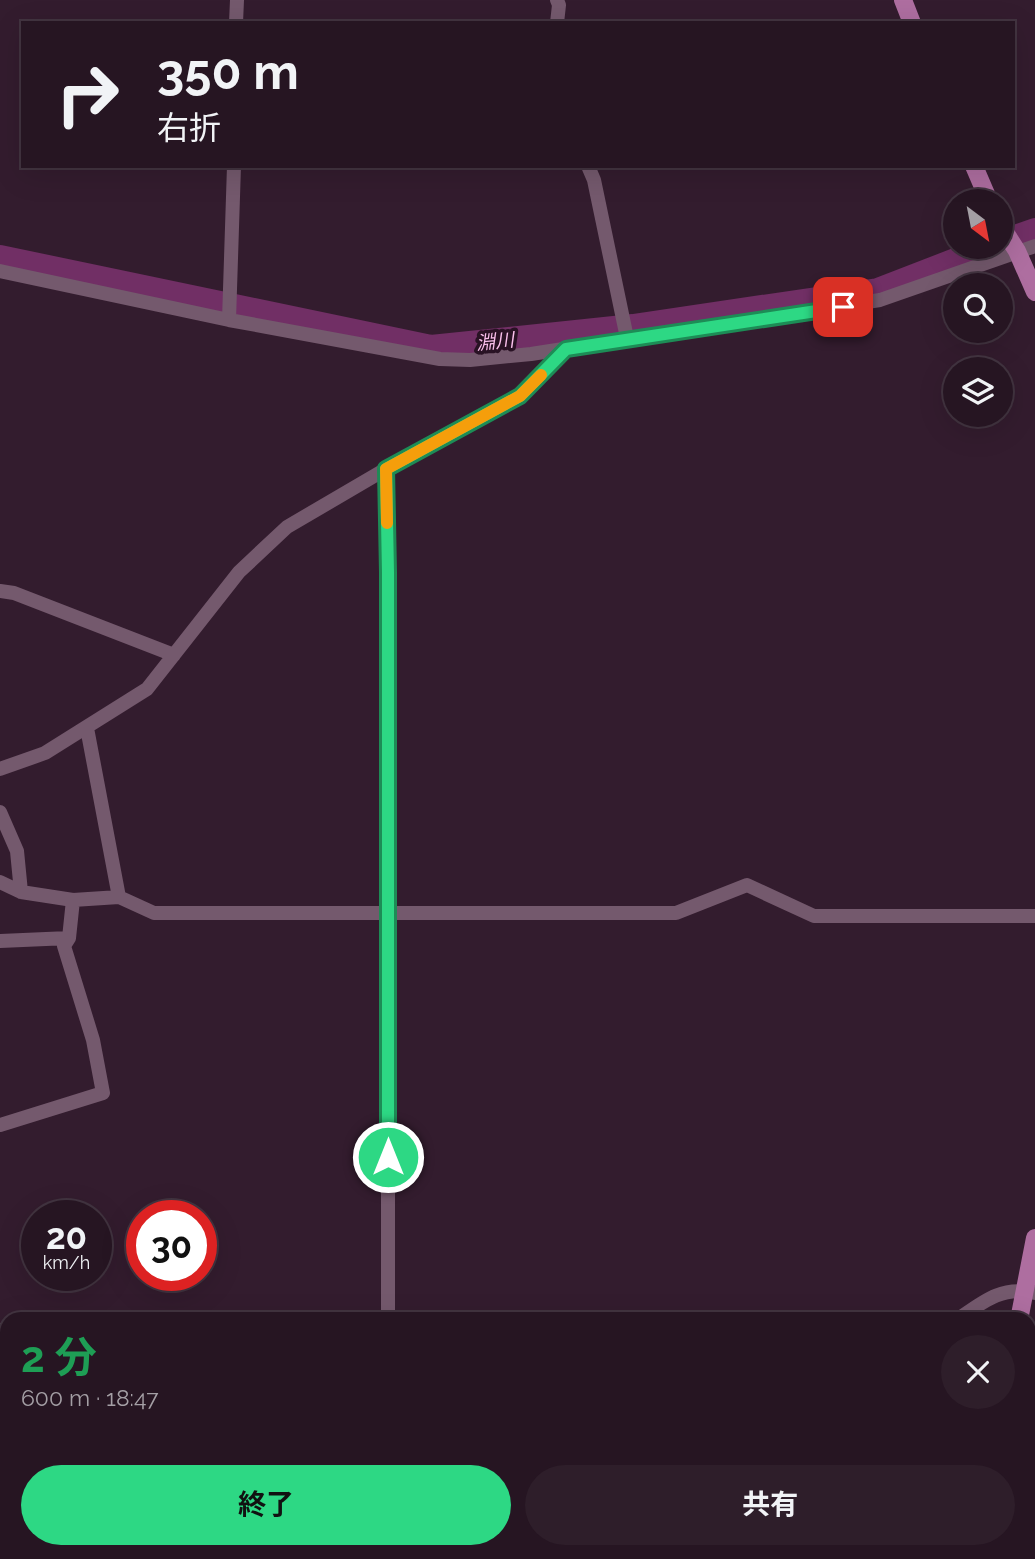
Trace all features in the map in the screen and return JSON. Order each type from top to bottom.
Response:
[{"type":"main road","points":[[903,0],[911,21]]},
{"type":"main road","points":[[975,168],[984,189]]},
{"type":"main road","points":[[1013,245],[1035,292]]},
{"type":"main road","points":[[1022,1312],[1029,1292],[1035,1238]]},
{"type":"street","points":[[236,21],[237,0]]},
{"type":"street","points":[[557,0],[557,21]]},
{"type":"street","points":[[229,320],[234,168]]},
{"type":"street","points":[[589,168],[594,180],[627,338]]},
{"type":"street","points":[[0,271],[229,320],[440,359],[470,359],[566,349],[880,300],[1035,246]]},
{"type":"street","points":[[0,769],[45,753],[147,689],[239,572],[287,527],[520,396],[566,349]]},
{"type":"street","points":[[386,469],[388,1312]]},
{"type":"street","points":[[0,591],[14,593],[174,655]]},
{"type":"street","points":[[87,728],[119,897]]},
{"type":"street","points":[[0,812],[17,851],[21,892]]},
{"type":"street","points":[[0,882],[21,892],[74,900],[119,897],[154,913],[676,913],[747,884],[814,916],[1035,916]]},
{"type":"street","points":[[0,1125],[103,1093],[93,1040],[64,946],[69,938],[74,900]]},
{"type":"street","points":[[0,941],[69,938]]},
{"type":"street","points":[[968,1312],[991,1296],[1029,1292]]},
{"type":"waterway","name":"淵川","points":[[1013,238],[1035,230]]},
{"type":"waterway","name":"淵川","points":[[0,257],[431,347],[633,326],[878,290],[958,259]]},
{"type":"slow traffic","points":[[387,523],[386,469],[520,396],[541,375]]},
{"type":"route","points":[[388,1157],[386,469],[520,396],[566,349],[843,307]]}]
